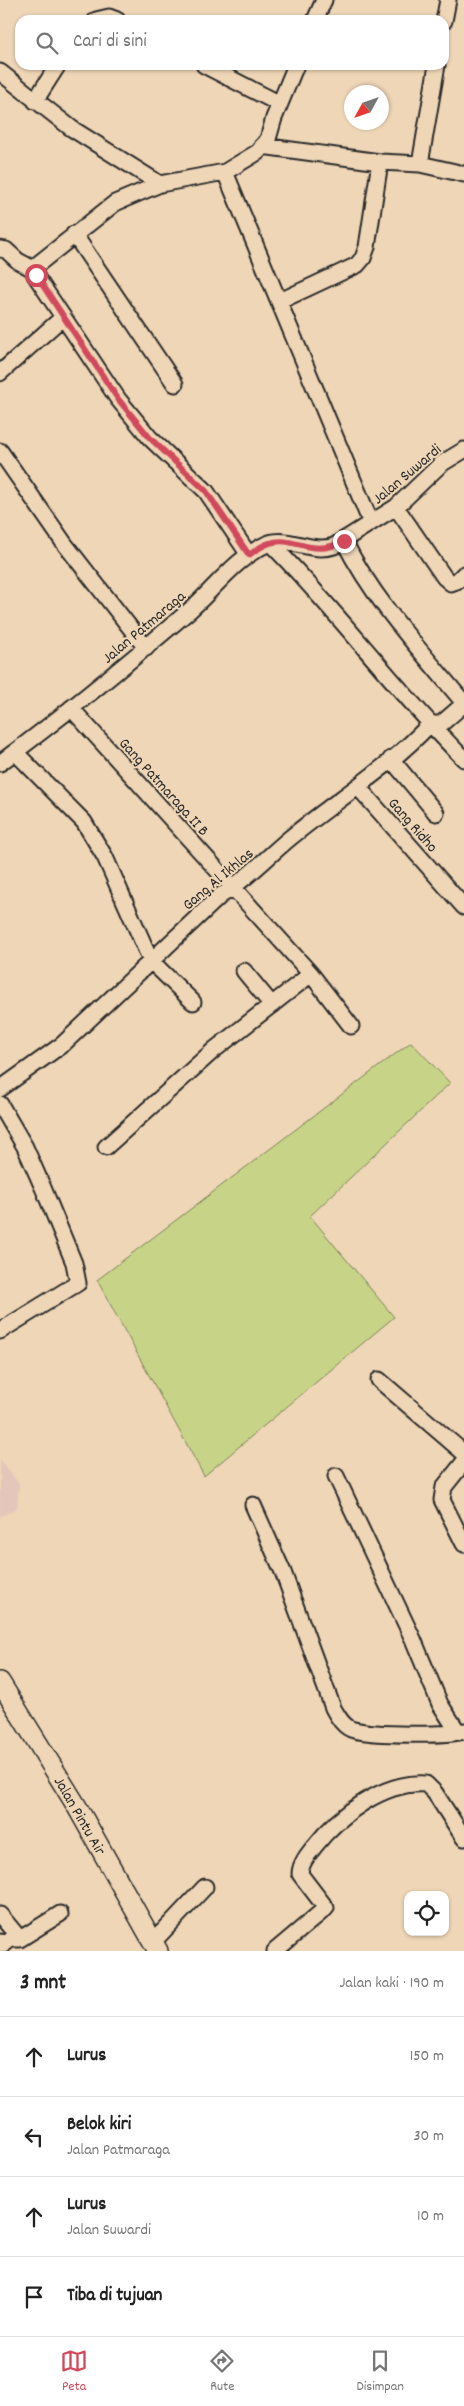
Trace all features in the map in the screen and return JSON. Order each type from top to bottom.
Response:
[{"type":"street","points":[[318,15],[324,0]]},
{"type":"street","points":[[445,15],[448,0]]},
{"type":"street","points":[[35,101],[55,70]]},
{"type":"street","points":[[214,70],[280,104]]},
{"type":"street","points":[[249,555],[206,491],[150,438],[118,399],[62,318],[36,275],[35,270],[38,264],[115,203],[160,184],[225,172],[258,152],[268,138],[294,70]]},
{"type":"street","points":[[420,164],[436,70]]},
{"type":"street","points":[[0,72],[35,101],[79,133],[160,184]]},
{"type":"street","points":[[262,146],[380,162],[420,164],[464,174]]},
{"type":"street","points":[[280,301],[344,272],[363,258],[368,247],[380,162]]},
{"type":"street","points":[[225,172],[371,523]]},
{"type":"street","points":[[74,234],[175,384]]},
{"type":"street","points":[[2,245],[18,261],[35,270]]},
{"type":"street","points":[[0,372],[62,318]]},
{"type":"street","name":"Jalan Suwardi","points":[[317,547],[326,548],[344,541],[396,507],[441,464],[464,450]]},
{"type":"street","points":[[0,452],[64,543],[146,648]]},
{"type":"street","points":[[396,507],[444,578],[451,583],[457,581],[464,574]]},
{"type":"street","points":[[344,541],[363,577],[394,619],[464,703]]},
{"type":"street","points":[[270,543],[276,542],[308,548],[317,547]]},
{"type":"street","points":[[270,543],[297,570],[430,724],[464,759]]},
{"type":"street","name":"Jalan Patmaraga","points":[[0,763],[146,648],[198,604],[249,555],[270,543]]},
{"type":"street","points":[[297,570],[310,552],[317,547]]},
{"type":"street","name":"Gang Al Ikhlas","points":[[0,1089],[63,1044],[220,896],[234,887],[291,837],[358,787],[430,724],[441,724],[464,703]]},
{"type":"street","name":"Gang Patmaraga II B","points":[[71,708],[311,974],[351,1026]]},
{"type":"street","points":[[15,752],[84,822],[105,857],[151,961],[193,1002]]},
{"type":"street","points":[[391,759],[436,813]]},
{"type":"street","name":"Gang Ridho","points":[[358,787],[464,907]]},
{"type":"street","points":[[244,971],[272,1005]]},
{"type":"street","points":[[106,1147],[214,1050],[311,974]]},
{"type":"street","points":[[0,1104],[26,1147],[78,1277],[76,1286],[0,1331]]},
{"type":"street","points":[[379,1380],[464,1453]]},
{"type":"street","points":[[464,1462],[444,1487],[442,1500],[464,1544]]},
{"type":"street","points":[[336,1476],[413,1639],[440,1704],[461,1731]]},
{"type":"street","points":[[253,1505],[283,1572],[333,1708],[341,1721],[353,1730],[411,1734],[461,1731]]},
{"type":"street","name":"Jalan Pintu Air","points":[[0,1682],[76,1805],[156,1947]]},
{"type":"street","points":[[275,1951],[326,1908],[300,1874],[300,1868],[309,1853],[329,1827],[346,1813],[367,1800],[408,1786],[426,1784],[435,1793],[464,1838]]},
{"type":"street","points":[[156,1947],[205,1887]]},
{"type":"street","points":[[0,1942],[3,1945],[11,1939],[20,1939],[60,1914]]},
{"type":"street","points":[[0,1915],[20,1939]]},
{"type":"shaded area","points":[[0,1459],[19,1484],[17,1508],[0,1517]]},
{"type":"green space","points":[[411,1042],[450,1083],[310,1216],[394,1317],[204,1476],[97,1280]]},
{"type":"route","points":[[36,275],[62,318],[118,399],[150,438],[206,491],[249,555],[260,547],[276,542],[308,548],[326,548],[344,541]]}]
